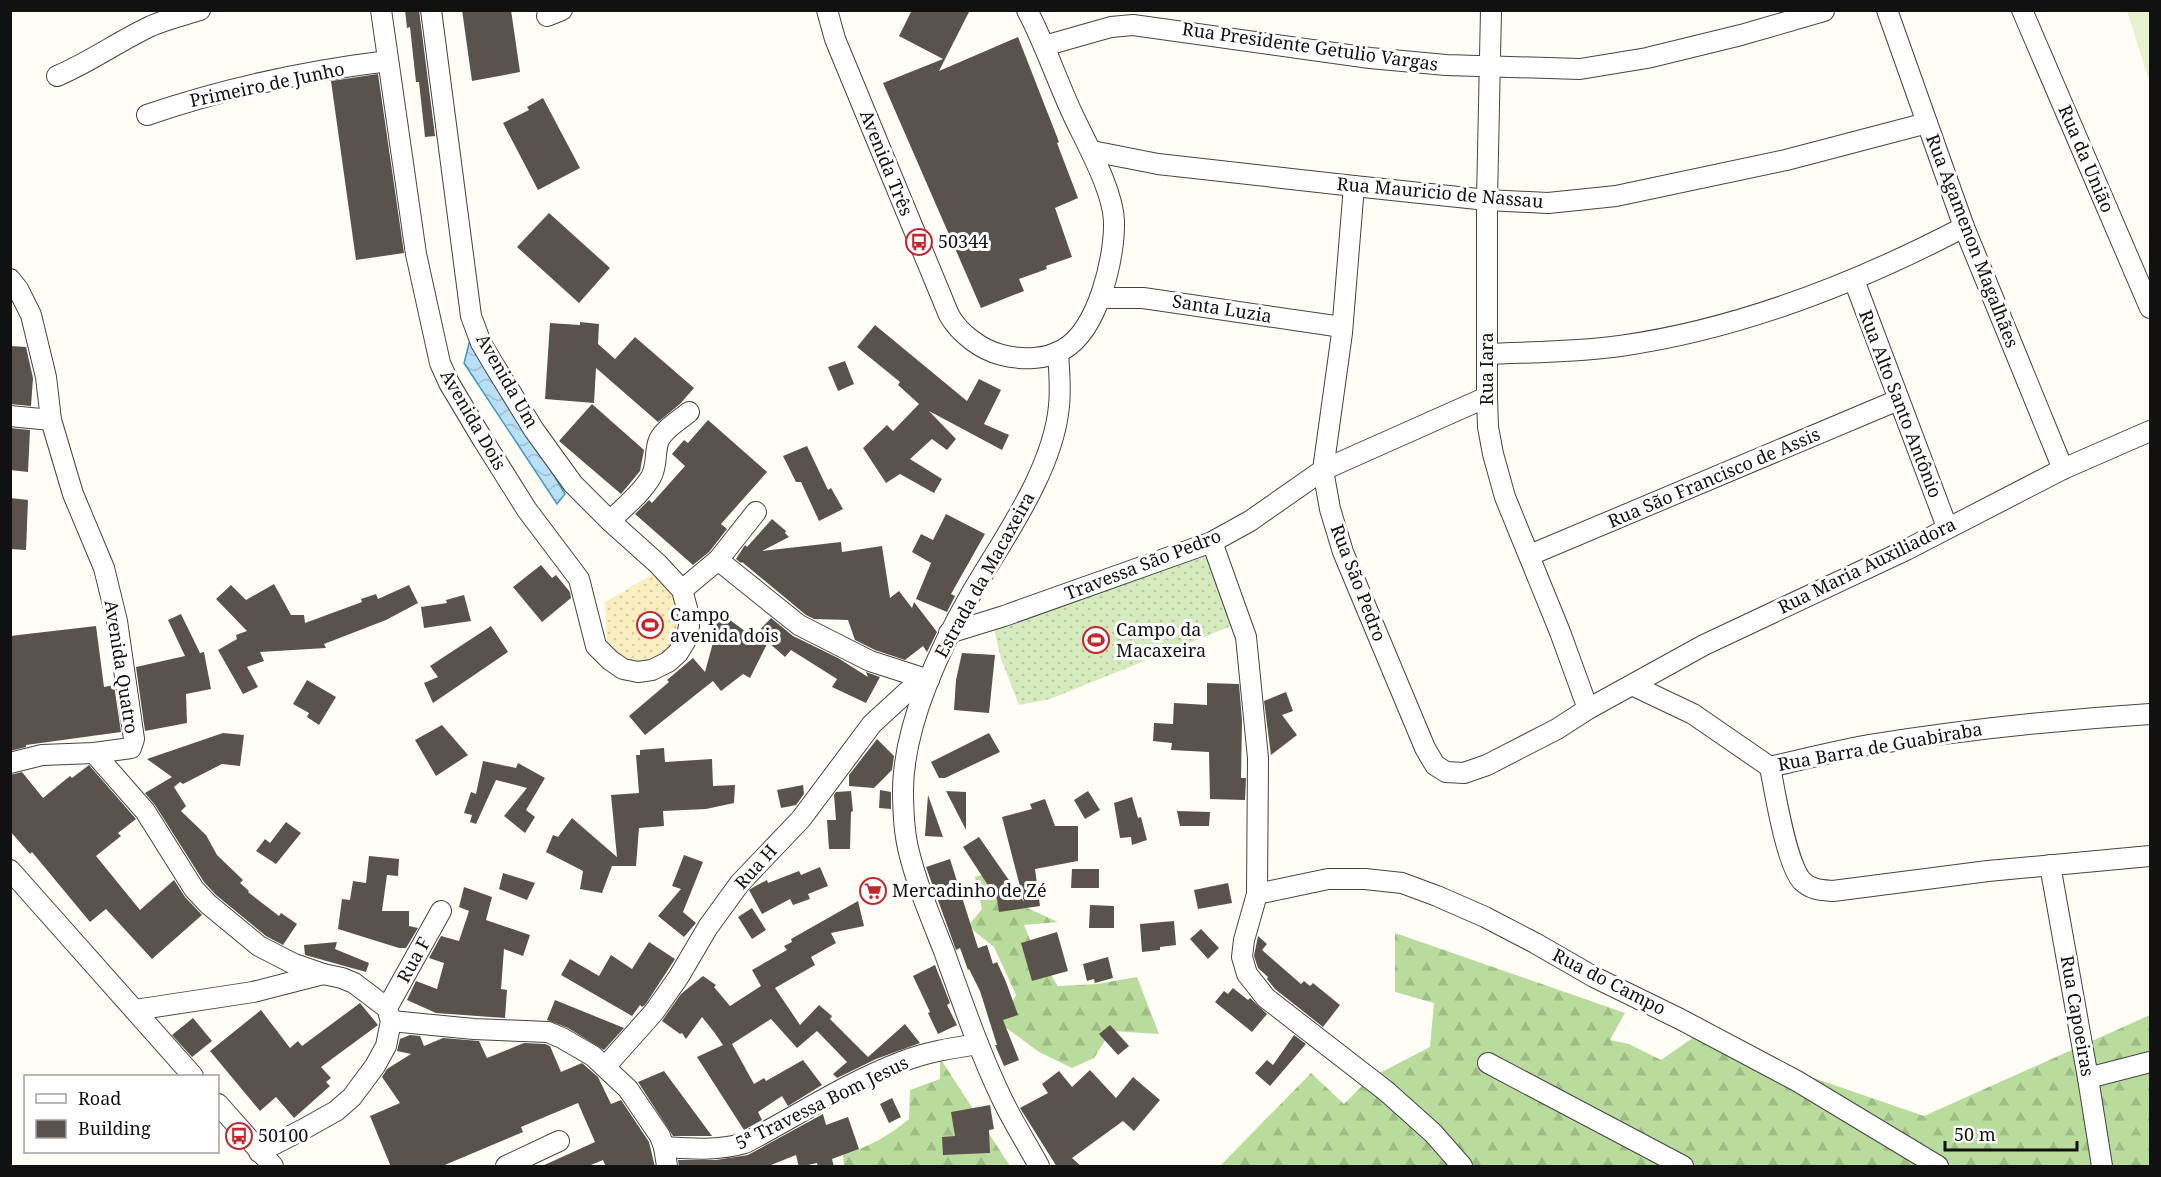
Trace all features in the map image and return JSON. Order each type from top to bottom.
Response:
[{"type":"street","points":[[57,76],[84,64],[117,43],[154,24],[200,10]]},
{"type":"street","name":"Avenida Dois","points":[[381,10],[416,254],[440,363],[449,382],[527,510],[579,579],[596,646],[610,660],[623,669],[638,672],[652,670],[668,662],[678,653],[686,640],[689,626],[682,590]]},
{"type":"street","name":"Avenida Um","points":[[430,10],[471,316],[481,343],[534,430],[566,475],[682,590]]},
{"type":"street","name":"Avenida Três","points":[[827,10],[835,39],[943,304],[954,324],[963,333],[996,354],[1033,359],[1065,349],[1092,317],[1101,298],[1110,259],[1114,220],[1113,210],[1092,151],[1073,115],[1027,10]]},
{"type":"street","name":"Rua Iara","points":[[1491,10],[1487,200],[1488,427],[1505,497],[1530,555],[1588,709]]},
{"type":"street","name":"Rua Agamenon Magalhães","points":[[1887,10],[1964,228],[2063,469]]},
{"type":"street","name":"Rua da União","points":[[2022,10],[2151,308]]},
{"type":"street","name":"Rua Presidente Getulio Vargas","points":[[1044,46],[1111,27],[1133,25],[1370,58],[1446,65],[1580,69],[1625,62],[1741,35],[1824,11]]},
{"type":"street","name":"Primeiro de Junho","points":[[147,115],[267,82],[388,61]]},
{"type":"street","name":"Rua Mauricio de Nassau","points":[[1092,151],[1158,164],[1487,200],[1548,203],[1616,196],[1786,160],[1927,123]]},
{"type":"street","name":"Rua São Pedro","points":[[1354,186],[1342,327],[1323,470],[1330,509],[1343,552],[1425,748],[1435,765],[1446,772],[1464,773],[1487,765],[1547,734],[1588,709]]},
{"type":"street","points":[[1487,354],[1618,347],[1678,336],[1776,308],[1854,280],[1964,228]]},
{"type":"street","name":"Avenida Quatro","points":[[10,279],[18,289],[30,315],[46,377],[51,420],[74,494],[104,568],[117,621],[134,739],[131,748],[94,753]]},
{"type":"street","name":"Rua Alto Santo Antônio","points":[[1854,280],[1947,527]]},
{"type":"street","name":"Santa Luzia","points":[[1101,298],[1143,298],[1342,327]]},
{"type":"street","name":"Estrada da Macaxeira","points":[[1039,1167],[1002,1100],[978,1044],[908,848],[903,789],[905,762],[925,680],[1044,465],[1059,409],[1058,352]]},
{"type":"street","name":"Travessa São Pedro","points":[[949,633],[1004,616],[1212,542],[1250,521],[1323,470],[1487,397]]},
{"type":"street","name":"Rua São Francisco de Assis","points":[[1530,555],[1898,400]]},
{"type":"street","points":[[610,521],[652,476],[657,461],[659,440],[689,412]]},
{"type":"street","points":[[10,416],[51,420]]},
{"type":"street","name":"Rua Maria Auxiliadora","points":[[1588,709],[1704,645],[1906,550],[2063,469],[2151,431]]},
{"type":"street","points":[[682,590],[718,560],[756,512]]},
{"type":"street","points":[[1212,542],[1246,637],[1258,758],[1257,894],[1244,940],[1242,957],[1247,974],[1266,998],[1386,1091],[1433,1133],[1462,1167]]},
{"type":"street","points":[[718,560],[799,625],[870,661],[925,680]]},
{"type":"street","name":"Rua H","points":[[605,1067],[654,1012],[678,978],[708,927],[740,883],[801,819],[872,724],[925,680]]},
{"type":"street","name":"Rua Barra de Guabiraba","points":[[1632,685],[1693,714],[1770,766],[1868,746],[1978,730],[2151,714]]},
{"type":"street","points":[[10,763],[42,755],[94,753],[145,811],[194,888],[208,904],[259,946],[294,964],[342,978],[354,984],[389,1015],[474,1029],[548,1032],[576,1046],[605,1067],[628,1089],[660,1136],[666,1157]]},
{"type":"street","points":[[1770,766],[1782,828],[1802,880],[1816,890],[1833,891],[1988,871],[2151,856]]},
{"type":"street","name":"Rua Capoeiras","points":[[2050,865],[2102,1167]]},
{"type":"street","name":"Rua do Campo","points":[[1257,894],[1328,879],[1365,879],[1402,883],[1437,896],[1485,917],[1594,977],[1680,1019],[1797,1081],[1938,1167]]},
{"type":"street","points":[[14,881],[135,1010],[191,1075]]},
{"type":"street","name":"Rua F","points":[[389,1015],[441,911]]},
{"type":"street","points":[[135,1010],[253,992],[323,974]]},
{"type":"street","points":[[259,1152],[336,1111],[352,1097],[375,1066],[386,1046],[389,1015]]},
{"type":"street","name":"5ª Travessa Bom Jesus","points":[[666,1157],[728,1148],[745,1143],[837,1092],[901,1062],[927,1054],[978,1044]]},
{"type":"street","points":[[2088,1078],[2151,1062]]},
{"type":"street","points":[[1488,1063],[1683,1167]]},
{"type":"street","points":[[219,1105],[273,1167]]},
{"type":"street","points":[[506,1167],[559,1141]]},
{"type":"green space","points":[[2127,11],[2150,11],[2150,83]]},
{"type":"green space","name":"Campo da Macaxeira","points":[[1210,544],[1241,622],[1050,699],[1019,705],[1001,659],[992,620]]},
{"type":"green space","points":[[994,871],[1025,907],[1058,922],[1024,925],[1034,949],[1058,986],[1097,984],[1137,977],[1159,1034],[1111,1031],[1094,1058],[1072,1068],[1039,1052],[1001,1024],[1016,995],[994,947],[968,926],[982,909],[975,877]]},
{"type":"green space","points":[[1395,933],[1625,1013],[1610,1040],[1629,1044],[1661,1060],[1694,1037],[1924,1116],[2150,1015],[2150,1166],[1221,1165],[1311,1073],[1344,1104],[1370,1078],[1430,1047],[1434,1003],[1395,992]]},
{"type":"green space","points":[[940,1058],[1010,1166],[844,1166],[843,1155],[878,1140],[909,1119],[910,1090],[940,1079]]},
{"type":"sand","name":"Campo avenida dois","points":[[655,573],[684,598],[695,631],[642,673],[614,655],[607,641],[605,602]]},
{"type":"water","points":[[471,336],[565,494],[557,504],[464,363]]},
{"type":"building","points":[[405,10],[419,10],[435,136],[425,137],[419,82],[416,82],[410,27],[407,28]]},
{"type":"building","points":[[462,10],[511,10],[520,72],[472,81]]},
{"type":"building","points":[[912,10],[970,10],[939,71],[1018,37],[1078,198],[1055,208],[1072,257],[1019,279],[1024,291],[981,308],[883,83],[943,59],[899,36]]},
{"type":"building","points":[[378,74],[404,253],[356,260],[331,81]]},
{"type":"building","points":[[543,98],[580,168],[538,190],[503,123],[529,110],[527,107]]},
{"type":"building","points":[[549,213],[610,268],[579,303],[517,247]]},
{"type":"building","points":[[580,322],[599,324],[598,344],[615,359],[635,337],[694,388],[680,404],[658,422],[596,368],[594,403],[545,399],[550,323],[580,325]]},
{"type":"building","points":[[875,325],[967,401],[979,379],[1001,390],[984,424],[1009,435],[1002,450],[929,411],[956,439],[947,450],[932,439],[910,459],[942,479],[934,493],[900,474],[886,483],[863,448],[887,425],[893,431],[919,404],[898,385],[900,382],[857,347]]},
{"type":"building","points":[[10,346],[26,347],[33,378],[31,406],[10,404]]},
{"type":"building","points":[[845,361],[854,384],[838,391],[828,367]]},
{"type":"building","points":[[592,404],[644,450],[640,471],[621,494],[559,441]]},
{"type":"building","points":[[708,420],[767,472],[721,524],[727,529],[709,552],[693,565],[635,514],[649,500],[652,503],[685,466],[672,454],[684,440],[688,443]]},
{"type":"building","points":[[10,428],[30,430],[28,472],[10,470]]},
{"type":"building","points":[[807,446],[828,490],[831,488],[843,509],[819,521],[801,482],[796,482],[783,456]]},
{"type":"building","points":[[10,498],[28,500],[26,550],[10,549]]},
{"type":"building","points":[[946,514],[985,534],[951,594],[955,596],[947,612],[916,599],[931,563],[912,552],[921,534],[933,540]]},
{"type":"building","points":[[772,519],[786,531],[789,537],[762,551],[841,542],[842,552],[882,546],[890,598],[899,591],[912,608],[914,602],[937,632],[927,652],[923,646],[905,660],[875,650],[855,640],[848,620],[814,619],[806,615],[736,559],[745,545],[747,547]]},
{"type":"building","points":[[541,565],[552,578],[556,575],[570,592],[571,598],[542,622],[513,587]]},
{"type":"building","points":[[274,584],[291,615],[304,615],[305,623],[362,602],[361,599],[376,594],[378,599],[409,585],[418,603],[386,620],[324,644],[326,648],[260,652],[264,661],[247,667],[258,687],[243,694],[218,650],[237,639],[236,635],[247,631],[216,599],[231,585],[246,600]]},
{"type":"building","points":[[464,595],[471,621],[424,628],[421,607],[447,603],[446,600]]},
{"type":"building","points":[[715,609],[753,637],[771,618],[793,636],[838,658],[868,677],[866,672],[880,677],[866,703],[832,687],[837,679],[791,650],[785,657],[768,642],[750,678],[743,674],[721,691],[713,681],[645,735],[629,716],[693,658],[705,672],[717,628],[706,621]]},
{"type":"building","points":[[181,614],[200,653],[204,652],[211,689],[186,694],[187,723],[145,731],[136,667],[185,656],[168,620]]},
{"type":"building","points":[[96,626],[104,687],[114,685],[121,732],[26,745],[26,747],[10,751],[10,636]]},
{"type":"building","points":[[491,626],[508,652],[433,703],[424,683],[438,677],[430,666]]},
{"type":"building","points":[[962,653],[995,655],[989,713],[954,710],[956,680]]},
{"type":"building","points":[[307,680],[336,697],[319,725],[307,717],[309,713],[293,704]]},
{"type":"building","points":[[1207,683],[1239,684],[1242,721],[1241,778],[1246,778],[1245,800],[1210,799],[1209,752],[1171,750],[1172,743],[1153,741],[1154,723],[1173,724],[1174,703],[1207,705]]},
{"type":"building","points":[[1286,692],[1293,711],[1282,715],[1297,735],[1271,755],[1264,701]]},
{"type":"building","points":[[442,725],[468,755],[436,776],[415,740]]},
{"type":"building","points":[[223,733],[244,735],[240,766],[222,764],[183,784],[180,782],[174,787],[186,806],[181,811],[206,835],[217,855],[243,880],[240,883],[248,892],[279,916],[281,913],[297,924],[283,945],[266,936],[216,895],[204,882],[145,793],[172,777],[147,759]]},
{"type":"building","points":[[989,733],[1000,752],[945,778],[939,778],[931,762]]},
{"type":"building","points":[[877,739],[894,756],[892,770],[874,788],[849,786],[849,775]]},
{"type":"building","points":[[664,748],[665,762],[712,759],[713,786],[735,785],[734,803],[706,809],[663,811],[664,826],[639,828],[636,866],[612,866],[602,893],[580,889],[583,871],[546,852],[553,835],[558,837],[572,818],[617,857],[611,795],[639,793],[636,755],[640,755],[640,750]]},
{"type":"building","points":[[483,761],[516,768],[518,763],[545,778],[526,810],[535,817],[525,833],[504,816],[527,788],[496,780],[476,824],[470,822],[472,815],[464,813],[471,792],[476,794]]},
{"type":"building","points":[[89,765],[136,819],[118,833],[121,836],[96,856],[140,910],[174,880],[185,897],[202,915],[152,959],[106,909],[90,922],[32,852],[30,854],[10,831],[10,775],[22,772],[43,798],[70,776],[72,778]]},
{"type":"building","points":[[803,785],[804,794],[796,805],[781,808],[777,790]]},
{"type":"building","points":[[880,790],[891,792],[891,809],[879,808]]},
{"type":"building","points":[[851,791],[853,811],[851,812],[850,849],[829,849],[827,820],[836,820],[834,795],[836,792]]},
{"type":"building","points":[[946,791],[966,792],[966,830]]},
{"type":"building","points":[[1088,791],[1100,810],[1085,819],[1074,800]]},
{"type":"building","points":[[928,795],[943,837],[925,836]]},
{"type":"building","points":[[1132,797],[1138,818],[1141,817],[1147,840],[1132,845],[1131,837],[1120,838],[1114,803]]},
{"type":"building","points":[[1045,799],[1055,826],[1078,826],[1078,861],[1035,869],[1040,906],[999,912],[997,899],[963,847],[979,837],[1024,902],[1002,817],[1032,809],[1030,804]]},
{"type":"building","points":[[1177,811],[1210,812],[1209,826],[1180,826]]},
{"type":"building","points":[[286,822],[301,833],[276,864],[256,851],[265,839],[270,843]]},
{"type":"building","points":[[684,855],[703,862],[683,912],[696,923],[684,937],[658,916],[681,889],[672,886]]},
{"type":"building","points":[[369,856],[399,859],[398,876],[387,875],[382,911],[409,911],[409,926],[418,928],[406,948],[399,948],[338,929],[342,899],[350,900],[353,881],[366,883]]},
{"type":"building","points":[[950,859],[978,948],[987,945],[993,964],[997,962],[1006,982],[1018,1015],[1003,1020],[1019,1060],[1004,1066],[995,1045],[997,1045],[980,991],[968,970],[960,948],[956,950],[926,867]]},
{"type":"building","points":[[820,867],[828,886],[808,894],[810,899],[793,905],[790,899],[762,914],[749,890],[767,880],[768,883],[799,871],[801,875]]},
{"type":"building","points":[[1072,869],[1099,869],[1099,888],[1071,888]]},
{"type":"building","points":[[503,873],[535,883],[527,900],[499,889]]},
{"type":"building","points":[[1228,883],[1232,903],[1198,909],[1194,890]]},
{"type":"building","points":[[464,887],[492,897],[486,920],[530,935],[523,956],[504,949],[501,989],[507,990],[505,1018],[436,1013],[407,1000],[416,981],[437,989],[444,963],[429,958],[441,936],[459,941],[469,911],[459,907]]},
{"type":"building","points":[[858,901],[864,926],[831,933],[836,943],[811,957],[815,965],[775,988],[800,1025],[819,1005],[832,1016],[830,1019],[868,1057],[905,1024],[920,1043],[876,1059],[837,1078],[833,1074],[847,1062],[817,1031],[797,1048],[771,1019],[732,1044],[754,1084],[764,1078],[766,1081],[803,1060],[822,1085],[788,1106],[782,1096],[758,1112],[762,1120],[744,1130],[697,1057],[723,1045],[714,1032],[702,1017],[686,1039],[682,1033],[680,1034],[662,1021],[681,994],[703,976],[716,985],[714,987],[730,1006],[761,986],[752,970],[787,950],[784,946],[792,942],[791,939]]},
{"type":"building","points":[[1090,905],[1114,906],[1114,928],[1089,928]]},
{"type":"building","points":[[752,908],[766,930],[752,939],[738,917]]},
{"type":"building","points":[[1174,921],[1176,945],[1142,952],[1140,924]]},
{"type":"building","points":[[1201,929],[1219,948],[1208,959],[1190,939]]},
{"type":"building","points":[[1057,932],[1068,971],[1032,981],[1021,943]]},
{"type":"building","points":[[1258,936],[1267,944],[1262,950],[1301,984],[1304,981],[1310,986],[1313,983],[1340,1005],[1323,1027],[1275,989],[1267,979],[1268,977],[1258,968],[1254,956]]},
{"type":"building","points":[[337,942],[335,949],[369,963],[366,972],[305,955],[304,945]]},
{"type":"building","points":[[649,942],[675,959],[645,1005],[642,1007],[640,1005],[632,1016],[561,975],[570,959],[599,976],[611,955],[632,969]]},
{"type":"building","points":[[1108,957],[1113,978],[1095,983],[1094,979],[1087,981],[1083,964]]},
{"type":"building","points":[[935,965],[950,1003],[947,1005],[957,1025],[938,1034],[913,976]]},
{"type":"building","points":[[1233,988],[1248,1000],[1250,998],[1267,1014],[1252,1032],[1215,1002],[1224,991],[1228,994]]},
{"type":"building","points":[[555,1000],[624,1028],[604,1050],[568,1028],[547,1020]]},
{"type":"building","points":[[360,1003],[378,1025],[321,1067],[331,1078],[326,1082],[330,1086],[294,1118],[276,1097],[260,1111],[210,1051],[261,1010],[290,1048],[298,1041],[302,1046]]},
{"type":"building","points":[[193,1018],[212,1041],[192,1057],[172,1035]]},
{"type":"building","points":[[1110,1025],[1129,1046],[1118,1055],[1099,1034]]},
{"type":"building","points":[[410,1035],[420,1036],[424,1046],[443,1038],[479,1041],[487,1058],[524,1043],[545,1044],[550,1046],[561,1072],[582,1063],[598,1077],[611,1104],[621,1100],[649,1142],[655,1167],[606,1167],[603,1160],[586,1167],[540,1167],[595,1142],[578,1103],[521,1127],[523,1132],[440,1167],[391,1167],[370,1116],[400,1103],[382,1077],[387,1069],[411,1054],[397,1051],[400,1039]]},
{"type":"building","points":[[1294,1035],[1306,1044],[1270,1086],[1255,1073],[1267,1060],[1273,1065]]},
{"type":"building","points":[[1090,1070],[1116,1098],[1133,1077],[1160,1100],[1134,1131],[1123,1121],[1072,1158],[1082,1167],[1057,1167],[1020,1108],[1048,1093],[1042,1084],[1059,1071],[1072,1087]]},
{"type":"building","points":[[664,1071],[712,1136],[673,1136],[638,1082]]},
{"type":"building","points":[[892,1098],[901,1117],[889,1123],[880,1104]]},
{"type":"building","points":[[990,1105],[994,1129],[989,1130],[990,1153],[943,1155],[942,1137],[955,1136],[951,1112]]},
{"type":"building","points":[[823,1114],[826,1125],[848,1117],[859,1149],[832,1159],[834,1167],[818,1167],[817,1163],[799,1167],[796,1155],[766,1167],[679,1167],[678,1160],[716,1160],[748,1155]]},
{"type":"place","name":"50344","points":[[919,242]]},
{"type":"place","name":"Campo avenida dois","points":[[650,625]]},
{"type":"place","name":"Campo da Macaxeira","points":[[1096,640]]},
{"type":"place","name":"Mercadinho de Zé","points":[[873,891]]},
{"type":"place","name":"50100","points":[[239,1136]]}]
